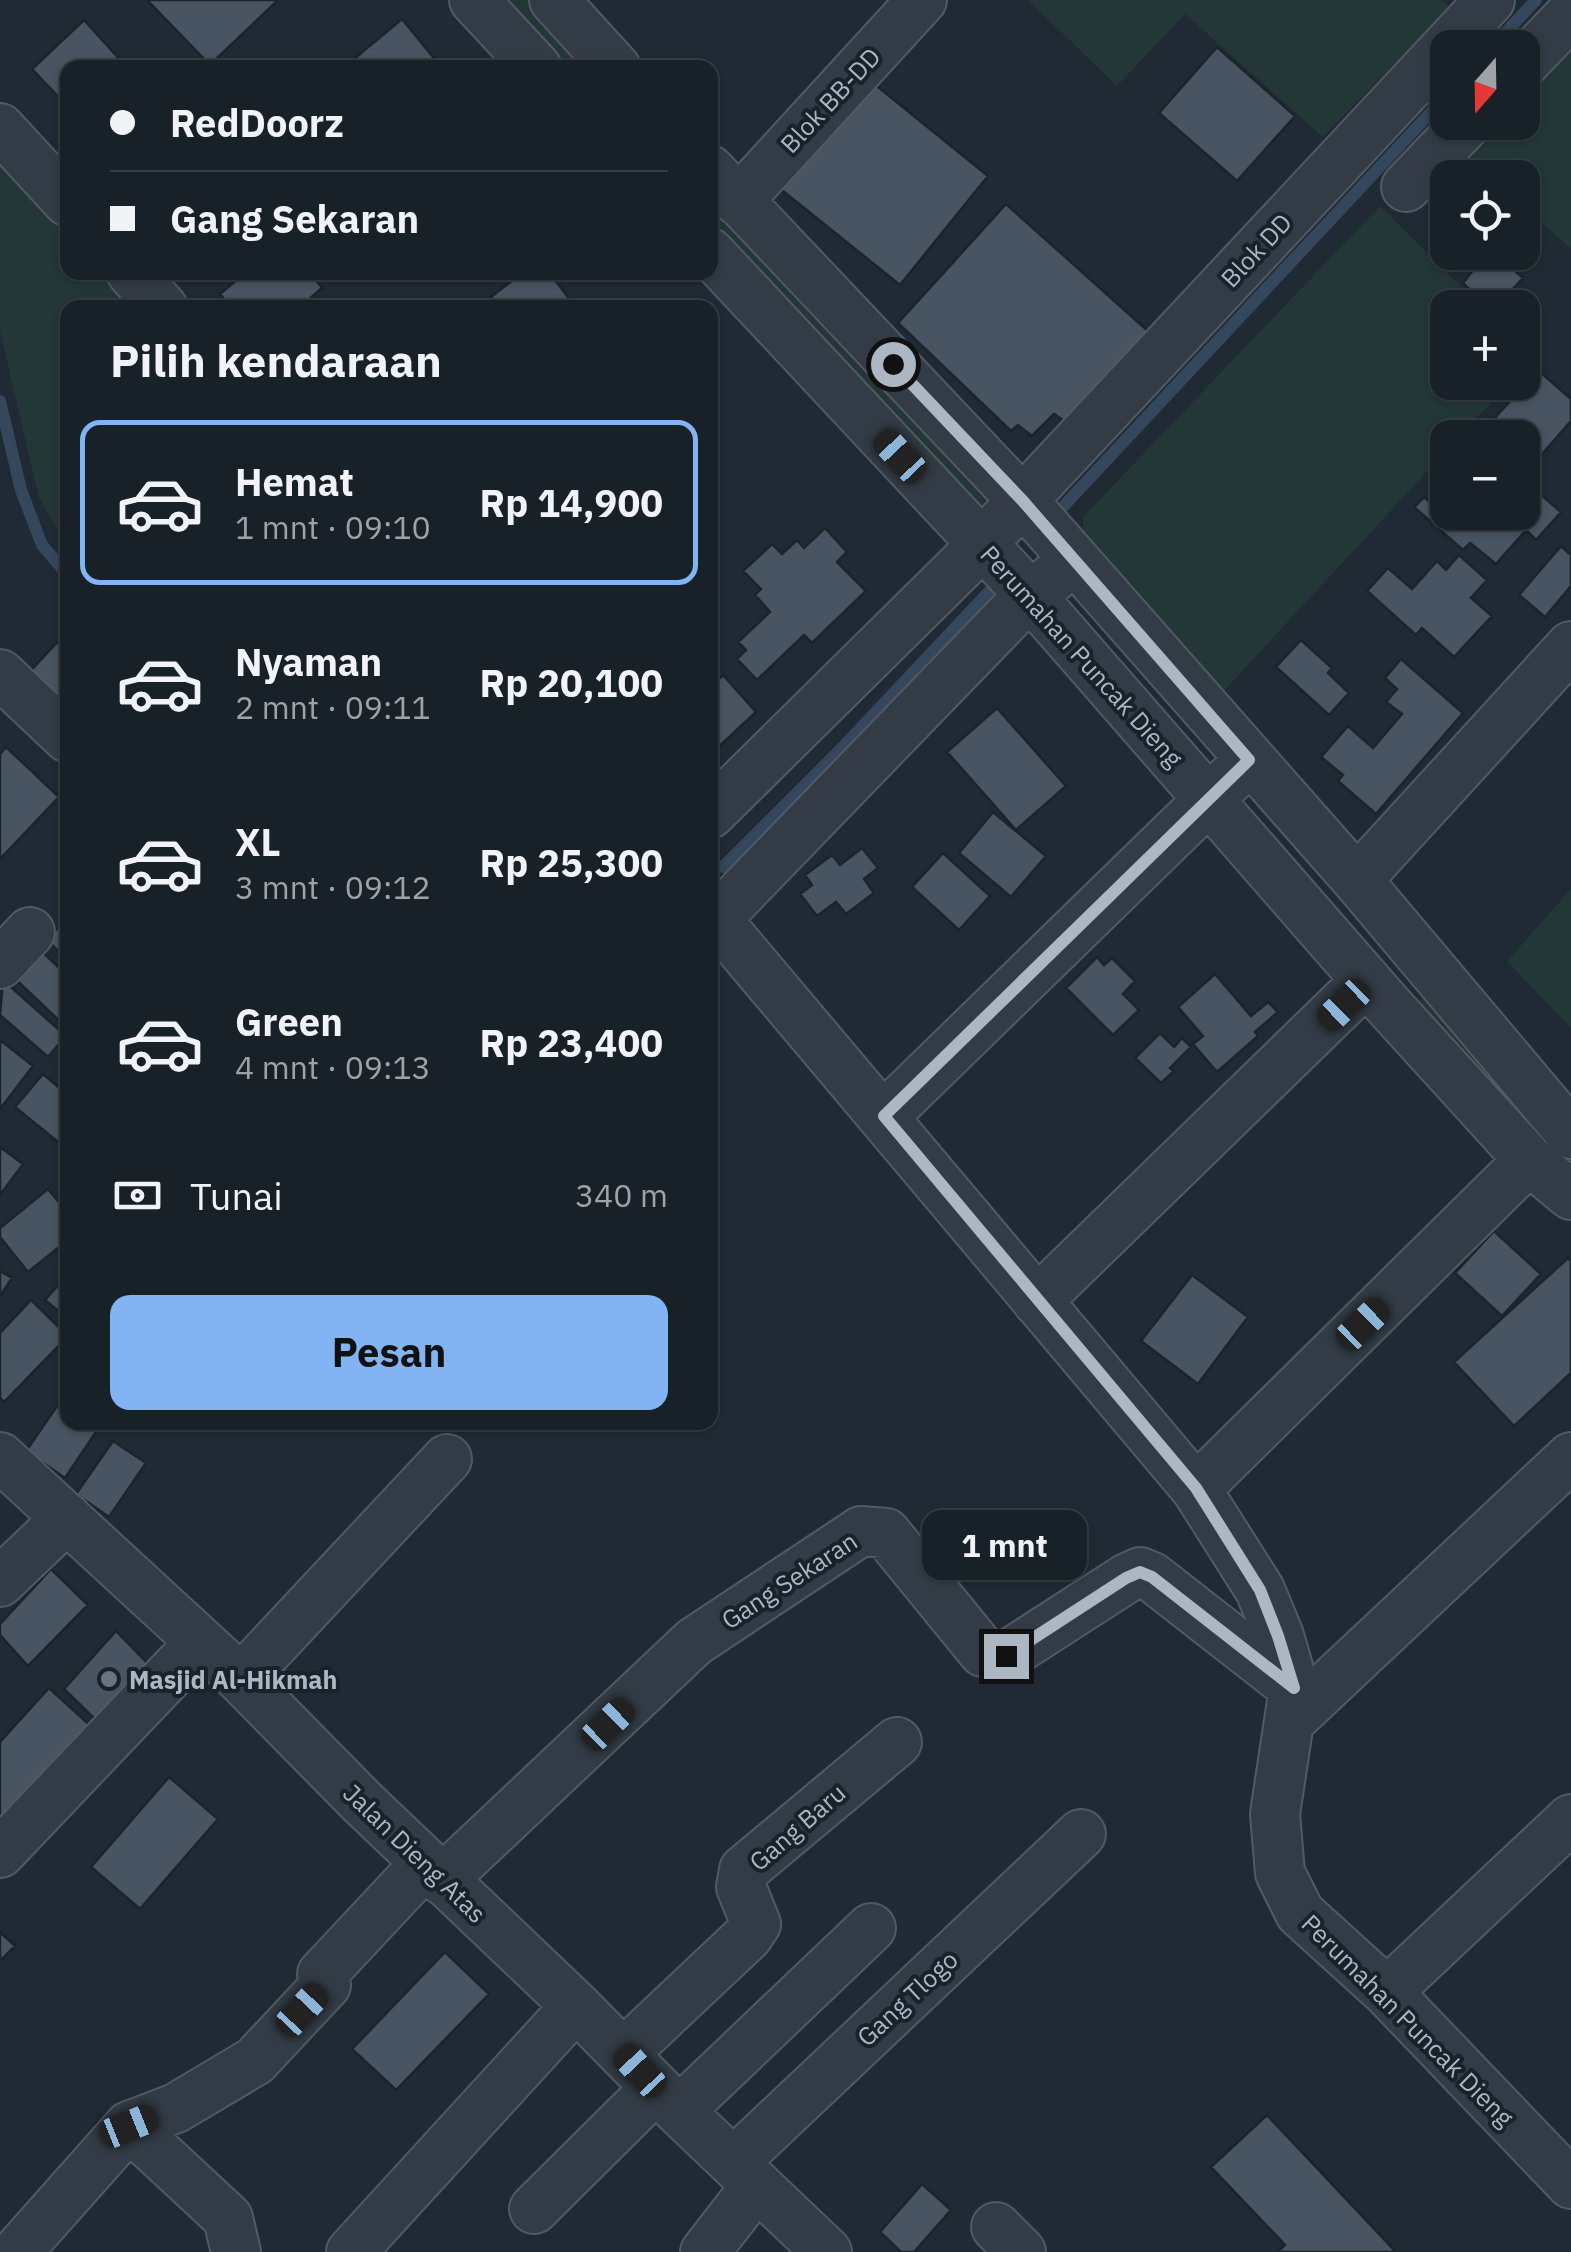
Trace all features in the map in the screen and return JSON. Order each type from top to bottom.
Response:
[{"type":"street","points":[[474,0],[530,60]]},
{"type":"street","points":[[554,0],[609,60]]},
{"type":"street","name":"Blok BB-DD","points":[[724,186],[922,0]]},
{"type":"street","name":"Blok DD","points":[[718,806],[982,544],[1490,0]]},
{"type":"street","points":[[1540,46],[1571,14]]},
{"type":"street","points":[[0,128],[60,193]]},
{"type":"street","points":[[1406,187],[1451,140]]},
{"type":"street","points":[[724,186],[1022,500],[1357,880],[1571,1134]]},
{"type":"street","name":"Perumahan Puncak Dieng","points":[[718,262],[1032,596],[1367,981],[1530,1160],[1571,1195]]},
{"type":"street","points":[[138,280],[156,300]]},
{"type":"street","points":[[718,911],[1072,560]]},
{"type":"street","points":[[1357,880],[1571,646]]},
{"type":"street","points":[[0,674],[60,730]]},
{"type":"street","points":[[884,1116],[1249,760]]},
{"type":"street","points":[[1037,1301],[1367,981],[1391,921]]},
{"type":"street","points":[[718,922],[1196,1488],[1260,1590],[1278,1636],[1292,1704],[1571,1457]]},
{"type":"street","points":[[1367,981],[1430,970]]},
{"type":"street","points":[[1196,1488],[1530,1160]]},
{"type":"street","name":"Jalan Dieng Atas","points":[[0,1458],[240,1679],[827,2252]]},
{"type":"street","points":[[240,1679],[446,1460]]},
{"type":"street","points":[[0,1582],[67,1518]]},
{"type":"street","name":"Gang Sekaran","points":[[434,1872],[694,1642],[862,1531],[886,1533],[983,1652],[1006,1656],[1140,1572],[1152,1577],[1292,1704]]},
{"type":"street","points":[[0,1853],[200,1643]]},
{"type":"street","name":"Perumahan Puncak Dieng","points":[[1292,1704],[1275,1814],[1280,1873],[1300,1913],[1564,2162]]},
{"type":"street","name":"Gang Baru","points":[[624,2053],[756,1924],[740,1886],[744,1870],[896,1742]]},
{"type":"street","points":[[1387,1992],[1571,1819]]},
{"type":"street","name":"Gang Tlogo","points":[[705,2252],[746,2174],[1081,1834]]},
{"type":"street","points":[[17,2252],[129,2126],[176,2108],[254,2061],[326,1985],[322,1974],[434,1872]]},
{"type":"street","points":[[534,2208],[871,1928]]},
{"type":"street","points":[[351,2252],[576,2006]]},
{"type":"street","points":[[129,2126],[228,2218],[236,2252]]},
{"type":"green space","points":[[504,0],[533,0],[589,60],[560,60]]},
{"type":"green space","points":[[1028,0],[1442,0],[1450,7],[1323,137],[1185,14],[1117,86]]},
{"type":"green space","points":[[1571,48],[1571,249],[1540,220],[1540,160],[1475,160],[1470,155],[1484,140],[1540,140],[1540,81]]},
{"type":"green space","points":[[0,164],[60,229],[60,280],[107,280],[126,300],[60,300],[60,535],[39,498],[0,331]]},
{"type":"green space","points":[[718,201],[991,499],[987,506],[974,506],[718,230]]},
{"type":"green space","points":[[1380,206],[1430,256],[1430,270],[1445,270],[1465,290],[1430,290],[1430,400],[1494,400],[1475,420],[1430,420],[1430,468],[1221,694],[1083,537],[1083,517]]},
{"type":"green space","points":[[1571,889],[1571,1028],[1507,961]]},
{"type":"green space","points":[[1423,997],[1432,997],[1571,1153],[1571,1176],[1418,1005]]},
{"type":"building","points":[[147,0],[278,0],[215,60],[205,60]]},
{"type":"building","points":[[402,19],[435,60],[353,60]]},
{"type":"building","points":[[84,20],[120,60],[60,60],[60,99],[32,69]]},
{"type":"building","points":[[1217,47],[1295,116],[1237,181],[1159,113]]},
{"type":"building","points":[[867,78],[988,176],[900,285],[778,187]]},
{"type":"building","points":[[1006,204],[1149,332],[1064,421],[1054,414],[1032,436],[1018,425],[1011,431],[898,323]]},
{"type":"building","points":[[1473,270],[1514,270],[1523,278],[1512,290],[1470,290],[1463,283]]},
{"type":"building","points":[[237,280],[316,280],[322,288],[308,300],[225,300],[220,294]]},
{"type":"building","points":[[513,280],[555,280],[570,300],[487,300]]},
{"type":"building","points":[[1540,372],[1571,399],[1571,421],[1540,456],[1540,420],[1493,420],[1511,400],[1540,400]]},
{"type":"building","points":[[1540,494],[1561,512],[1536,540],[1526,530],[1540,530]]},
{"type":"building","points":[[1424,497],[1430,502],[1430,521],[1414,507]]},
{"type":"building","points":[[825,528],[847,552],[837,562],[866,591],[812,643],[804,635],[757,680],[737,659],[746,650],[738,642],[770,612],[755,595],[761,589],[743,571],[772,544],[782,554],[797,540],[804,548]]},
{"type":"building","points":[[1440,530],[1526,530],[1496,564],[1470,543],[1463,550]]},
{"type":"building","points":[[1561,546],[1571,555],[1571,586],[1545,617],[1519,595]]},
{"type":"building","points":[[1459,555],[1487,580],[1471,598],[1492,616],[1454,657],[1422,628],[1416,635],[1367,591],[1388,568],[1412,589],[1437,561],[1446,570]]},
{"type":"building","points":[[60,640],[60,702],[20,682]]},
{"type":"building","points":[[1301,640],[1332,668],[1328,673],[1349,693],[1329,715],[1276,667]]},
{"type":"building","points":[[1401,659],[1463,713],[1376,814],[1338,781],[1343,775],[1321,757],[1348,726],[1373,748],[1402,714],[1386,702],[1397,689],[1385,678]]},
{"type":"building","points":[[723,675],[756,712],[718,748],[718,680]]},
{"type":"building","points":[[997,708],[1066,786],[1016,830],[947,752]]},
{"type":"building","points":[[6,747],[59,797],[0,859],[0,754]]},
{"type":"building","points":[[993,812],[1046,856],[1011,897],[959,853]]},
{"type":"building","points":[[862,848],[878,868],[864,879],[874,893],[846,914],[836,902],[817,916],[800,894],[812,885],[805,875],[832,855],[840,865]]},
{"type":"building","points":[[943,853],[990,896],[959,930],[912,887]]},
{"type":"building","points":[[60,926],[60,953],[46,939]]},
{"type":"building","points":[[36,946],[60,968],[60,1021],[10,974]]},
{"type":"building","points":[[1097,957],[1104,965],[1112,958],[1135,981],[1123,994],[1139,1010],[1113,1035],[1066,988]]},
{"type":"building","points":[[1215,974],[1251,1016],[1268,1002],[1278,1012],[1255,1032],[1258,1036],[1217,1072],[1193,1044],[1203,1036],[1178,1007]]},
{"type":"building","points":[[3,980],[60,1031],[60,1043],[48,1057],[0,1015]]},
{"type":"building","points":[[1160,1033],[1174,1047],[1182,1038],[1191,1047],[1161,1083],[1135,1058]]},
{"type":"building","points":[[0,1040],[33,1066],[0,1109]]},
{"type":"building","points":[[43,1074],[60,1088],[60,1144],[15,1107]]},
{"type":"building","points":[[0,1147],[23,1164],[0,1195]]},
{"type":"building","points":[[48,1189],[60,1203],[60,1246],[28,1272],[0,1237],[0,1228]]},
{"type":"building","points":[[1494,1231],[1541,1274],[1502,1316],[1455,1273]]},
{"type":"building","points":[[1568,1258],[1571,1373],[1514,1426],[1454,1362]]},
{"type":"building","points":[[0,1271],[12,1278],[0,1296]]},
{"type":"building","points":[[1192,1275],[1248,1317],[1198,1384],[1141,1341]]},
{"type":"building","points":[[60,1283],[60,1312],[45,1300]]},
{"type":"building","points":[[31,1300],[60,1328],[60,1344],[4,1402],[0,1398],[0,1333]]},
{"type":"building","points":[[60,1402],[60,1430],[97,1430],[65,1478],[26,1451]]},
{"type":"building","points":[[113,1441],[146,1463],[109,1517],[76,1494]]},
{"type":"building","points":[[51,1569],[88,1605],[28,1666],[0,1635],[0,1624]]},
{"type":"building","name":"Masjid Al-Hikmah","points":[[116,1631],[154,1670],[100,1724],[64,1689]]},
{"type":"building","points":[[49,1688],[94,1729],[0,1830],[0,1742]]},
{"type":"building","points":[[169,1777],[218,1819],[140,1909],[91,1867]]},
{"type":"building","points":[[0,1932],[15,1946],[0,1961]]},
{"type":"building","points":[[445,1952],[489,1994],[396,2090],[352,2049]]},
{"type":"building","points":[[1267,2115],[1396,2252],[1277,2252],[1285,2245],[1211,2167]]},
{"type":"building","points":[[922,2184],[951,2210],[914,2252],[901,2252],[880,2232]]},
{"type":"waterway","points":[[1508,30],[1536,0]]},
{"type":"waterway","points":[[1059,511],[1430,113]]},
{"type":"waterway","points":[[0,401],[21,490],[42,545],[60,566]]},
{"type":"waterway","points":[[723,867],[998,582]]},
{"type":"place","name":"Masjid Al-Hikmah","points":[[109,1679]]},
{"type":"route","points":[[893,364],[1022,500],[1249,760],[884,1116],[1196,1488],[1260,1590],[1294,1688],[1152,1577],[1140,1572],[1006,1656]]}]
